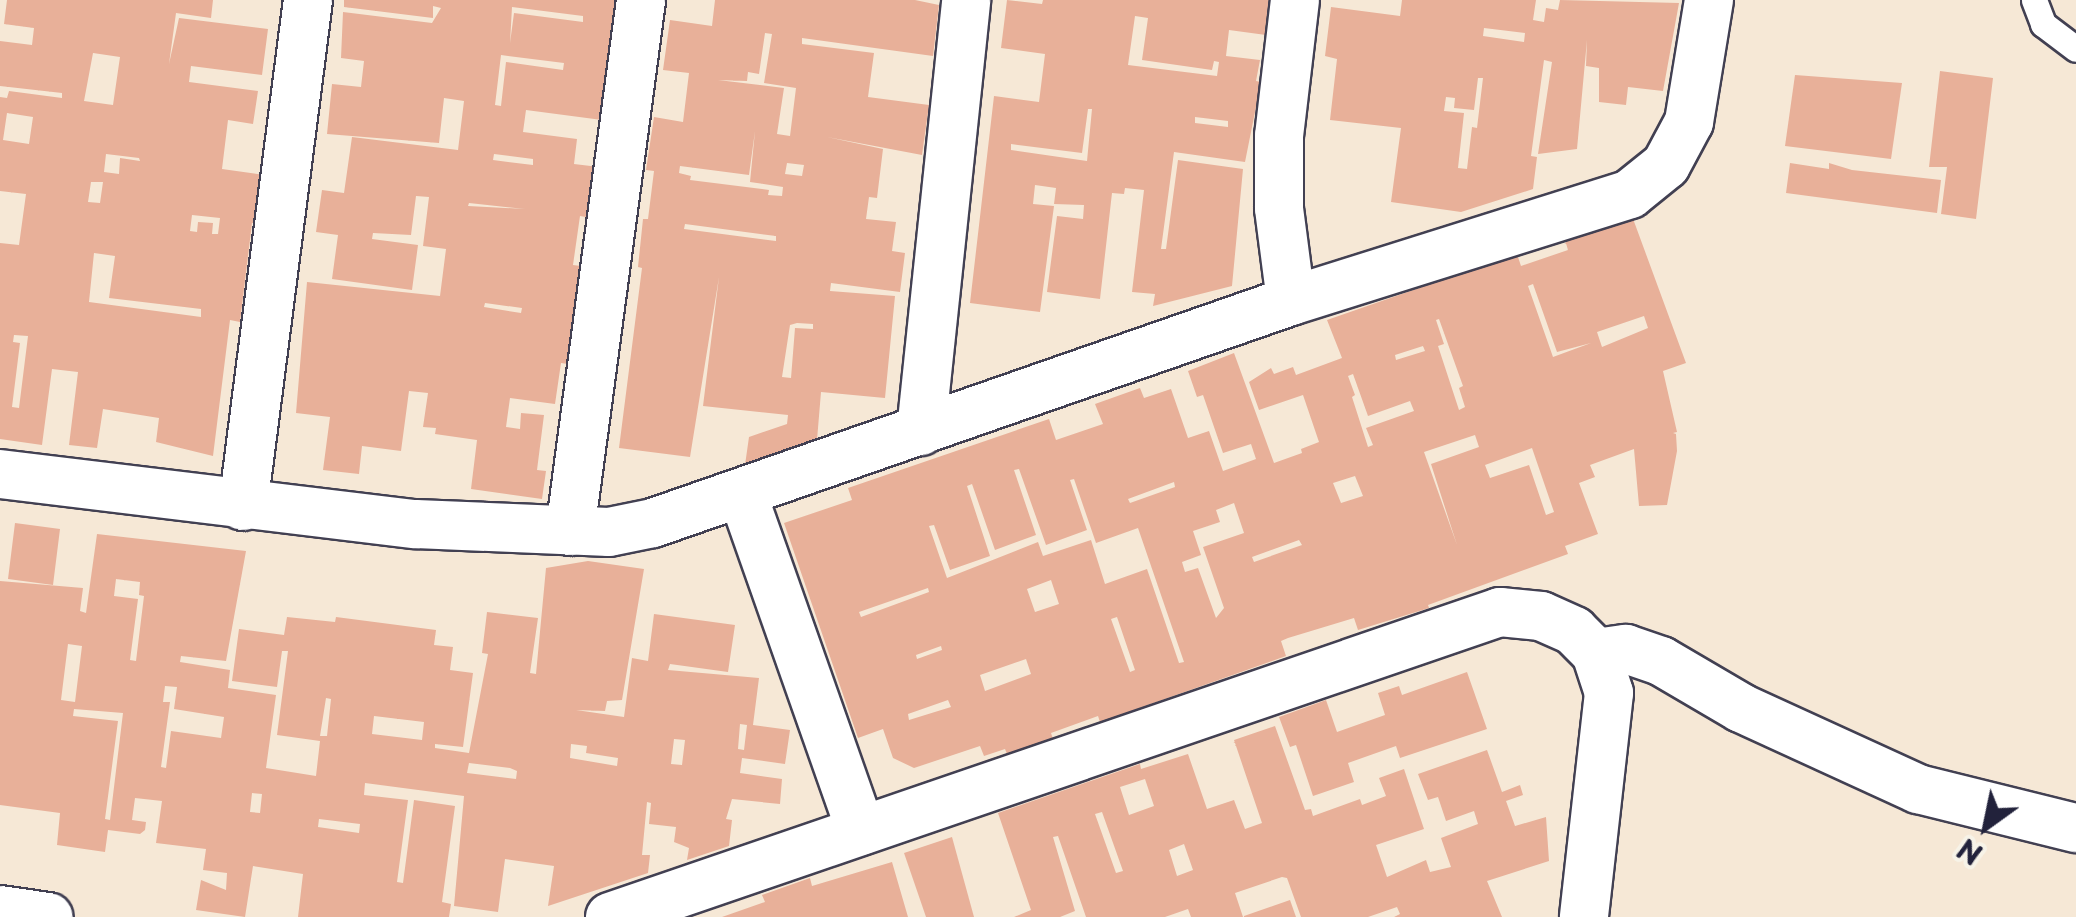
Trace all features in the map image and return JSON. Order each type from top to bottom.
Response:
[{"type":"street","points":[[243,506],[308,0]]},
{"type":"street","points":[[570,532],[641,0]]},
{"type":"street","points":[[921,431],[966,0]]},
{"type":"street","points":[[1291,301],[1279,208],[1279,136],[1295,0]]},
{"type":"street","points":[[0,474],[416,524],[609,532],[652,522],[1291,301],[1630,194],[1666,165],[1689,122],[1709,0]]},
{"type":"street","points":[[742,492],[861,831]]},
{"type":"street","points":[[610,917],[1500,612],[1541,616],[1574,631],[1596,653],[1609,693],[1584,917]]},
{"type":"street","points":[[1596,653],[1626,649],[1661,662],[1742,708],[1918,789],[2076,828]]},
{"type":"street","points":[[0,910],[48,917]]},
{"type":"lane","points":[[2034,0],[2043,24],[2076,50]]},
{"type":"building","points":[[7,0],[213,0],[211,18],[176,13],[169,64],[179,18],[268,29],[262,75],[191,66],[189,82],[258,91],[253,124],[228,120],[222,169],[264,175],[258,223],[252,223],[240,322],[230,320],[213,456],[156,442],[159,418],[103,409],[97,448],[69,445],[78,372],[52,369],[42,445],[0,439],[0,243],[19,245],[26,194],[0,191],[0,97],[7,98],[9,91],[62,98],[62,93],[0,86],[0,41],[32,45],[34,28],[4,24]],"holes":[[[93,53],[120,57],[113,105],[84,101]],[[7,113],[33,117],[29,144],[3,140]],[[106,154],[139,158],[140,161],[120,158],[119,174],[104,172]],[[91,182],[103,182],[100,203],[88,202]],[[192,215],[220,218],[218,234],[212,234],[213,223],[198,222],[197,232],[190,231]],[[94,253],[115,256],[109,298],[201,309],[201,317],[89,302]],[[14,335],[28,336],[19,408],[12,407],[20,343],[13,342]]]},
{"type":"building","points":[[344,0],[622,0],[619,20],[614,20],[602,120],[526,110],[523,132],[577,139],[574,164],[599,167],[592,218],[580,216],[573,265],[581,266],[568,364],[561,363],[555,404],[510,398],[506,427],[520,429],[521,413],[544,415],[537,470],[546,471],[542,499],[471,489],[477,440],[435,434],[436,428],[423,427],[428,393],[409,391],[401,451],[362,446],[359,474],[323,470],[330,417],[296,413],[307,282],[440,296],[446,249],[423,246],[429,197],[416,196],[411,235],[373,233],[372,239],[418,245],[412,290],[332,279],[338,235],[316,232],[322,190],[344,193],[352,137],[458,150],[464,101],[444,98],[439,143],[327,134],[332,84],[361,87],[364,61],[341,58],[343,12],[432,23],[441,8],[433,6],[433,18],[344,7]],"holes":[[[512,7],[583,16],[583,22],[514,13],[510,43]],[[501,55],[564,63],[563,70],[506,62],[501,106],[495,105]],[[494,154],[533,159],[533,165],[493,160]],[[469,203],[525,209],[468,206]],[[485,303],[522,308],[521,313],[484,307]]]},
{"type":"building","points":[[715,0],[915,0],[939,5],[933,56],[802,38],[802,44],[874,53],[868,97],[929,105],[922,155],[827,137],[883,149],[877,198],[869,197],[866,219],[896,222],[892,251],[905,253],[900,292],[831,283],[830,291],[895,296],[885,398],[821,392],[817,440],[745,465],[749,437],[787,424],[788,415],[703,406],[719,277],[690,457],[619,448],[642,268],[638,267],[643,219],[648,219],[654,171],[646,170],[654,117],[683,122],[689,73],[663,70],[670,20],[712,26]],"holes":[[[765,33],[772,34],[764,83],[796,88],[790,136],[777,134],[784,88],[718,80],[747,81],[748,72],[759,74]],[[755,131],[750,182],[783,187],[782,196],[768,195],[769,190],[690,180],[691,176],[679,173],[680,166],[749,175]],[[787,163],[804,165],[802,176],[785,174]],[[685,224],[776,236],[776,241],[684,229]],[[813,324],[813,329],[795,328],[791,378],[782,377],[790,325]]]},
{"type":"building","points":[[1007,0],[1042,4],[1043,0],[1270,0],[1266,35],[1229,30],[1226,56],[1260,60],[1256,81],[1261,82],[1245,162],[1174,152],[1161,249],[1166,249],[1178,160],[1243,169],[1232,286],[1153,306],[1155,294],[1132,292],[1144,190],[1125,188],[1124,194],[1112,193],[1100,299],[1047,292],[1057,216],[1083,219],[1084,205],[1054,204],[1056,188],[1035,185],[1033,204],[1054,206],[1040,312],[970,303],[994,96],[1039,102],[1045,54],[1001,48]],"holes":[[[1135,16],[1148,18],[1142,60],[1212,70],[1214,61],[1219,62],[1217,76],[1128,65]],[[1088,109],[1092,109],[1087,161],[1011,150],[1011,144],[1082,153]],[[1195,117],[1228,121],[1228,127],[1195,123]]]},
{"type":"building","points":[[1402,0],[1536,0],[1533,20],[1544,22],[1546,8],[1558,10],[1560,0],[1679,3],[1663,91],[1628,87],[1626,105],[1599,102],[1599,68],[1586,66],[1587,40],[1577,149],[1538,154],[1552,62],[1544,60],[1531,156],[1537,157],[1533,189],[1461,212],[1391,202],[1401,128],[1330,120],[1337,59],[1325,56],[1331,7],[1400,16]],"holes":[[[1484,28],[1525,33],[1524,42],[1483,36]],[[1478,78],[1483,78],[1477,128],[1472,127],[1467,169],[1458,168],[1464,113],[1444,111],[1446,97],[1455,98],[1454,108],[1474,110]]]},
{"type":"building","points":[[1940,71],[1993,78],[1976,219],[1941,214],[1947,167],[1929,167]]},
{"type":"building","points":[[1795,75],[1902,83],[1891,159],[1785,146]]},
{"type":"building","points":[[1790,163],[1829,169],[1829,163],[1852,170],[1941,180],[1937,213],[1786,193]]},
{"type":"building","points":[[1632,216],[1686,363],[1663,371],[1677,432],[1673,433],[1677,451],[1667,505],[1639,506],[1634,449],[1590,465],[1595,477],[1579,483],[1598,534],[1565,546],[1568,554],[1428,605],[1429,608],[1358,630],[1354,618],[1288,638],[1281,641],[1286,656],[1100,722],[1098,716],[1051,733],[1053,739],[1007,754],[1005,749],[984,756],[980,746],[914,768],[893,758],[883,729],[858,738],[784,523],[852,500],[848,488],[1049,419],[1056,440],[1103,424],[1095,404],[1140,388],[1144,398],[1171,389],[1188,438],[1209,431],[1223,471],[1256,459],[1251,444],[1223,453],[1203,395],[1197,397],[1188,371],[1234,353],[1274,463],[1302,453],[1301,449],[1319,442],[1303,395],[1259,410],[1249,382],[1271,368],[1274,374],[1293,367],[1296,375],[1342,358],[1327,320],[1517,254],[1521,266],[1568,250],[1565,240]],"holes":[[[1533,284],[1557,352],[1591,343],[1553,357],[1528,286]],[[1644,316],[1648,328],[1602,347],[1597,332]],[[1439,319],[1463,386],[1459,388],[1465,407],[1459,410],[1438,346],[1444,344],[1436,320]],[[1423,346],[1425,351],[1396,360],[1395,355]],[[1353,374],[1368,416],[1410,401],[1414,411],[1366,428],[1373,445],[1368,447],[1352,397],[1355,395],[1348,376]],[[1475,435],[1479,447],[1431,464],[1457,545],[1424,452]],[[1532,448],[1554,512],[1546,515],[1529,465],[1490,478],[1485,465]],[[1019,469],[1046,545],[1087,530],[1070,480],[1074,479],[1096,543],[1138,528],[1184,662],[1179,663],[1147,569],[1105,584],[1091,540],[1043,556],[1038,542],[947,578],[929,526],[934,525],[950,570],[990,556],[967,486],[972,484],[995,550],[1036,535],[1014,470]],[[1355,476],[1363,496],[1341,503],[1333,483]],[[1174,482],[1175,487],[1130,503],[1128,499]],[[1234,503],[1244,533],[1203,547],[1224,608],[1216,618],[1198,568],[1185,572],[1182,562],[1201,555],[1193,531],[1220,522],[1216,510]],[[1299,540],[1302,545],[1254,562],[1252,557]],[[1051,580],[1059,604],[1035,612],[1027,589]],[[928,588],[929,592],[861,617],[859,612]],[[1117,617],[1135,670],[1130,672],[1111,619]],[[941,646],[942,650],[917,659],[916,655]],[[1026,659],[1031,674],[985,691],[980,675]],[[948,700],[951,707],[909,720],[908,714]]]},
{"type":"building","points":[[15,523],[60,529],[53,585],[8,579]]},
{"type":"building","points":[[97,534],[246,551],[226,661],[181,656],[180,662],[230,670],[228,688],[276,695],[266,768],[316,776],[320,741],[277,735],[288,651],[282,651],[277,687],[232,681],[239,629],[284,635],[287,617],[335,622],[336,617],[436,630],[434,645],[453,647],[450,670],[473,673],[463,747],[435,744],[435,748],[469,753],[488,654],[482,653],[487,612],[538,618],[530,673],[536,674],[546,568],[588,561],[644,569],[622,700],[607,701],[605,711],[576,710],[624,717],[632,658],[648,661],[654,614],[735,625],[728,672],[670,664],[668,670],[759,678],[753,725],[790,730],[785,764],[742,758],[740,773],[782,779],[780,804],[732,799],[726,819],[732,820],[729,846],[687,860],[689,848],[674,842],[676,827],[649,824],[651,803],[647,802],[642,855],[650,855],[648,873],[548,906],[554,866],[505,859],[498,912],[454,906],[464,796],[365,783],[364,795],[408,800],[397,882],[403,883],[414,800],[455,806],[442,902],[451,904],[449,917],[298,917],[303,874],[253,866],[245,917],[196,910],[201,880],[226,890],[227,873],[203,870],[206,849],[156,843],[162,801],[135,798],[132,820],[146,822],[145,830],[140,834],[108,830],[105,852],[57,845],[60,813],[0,805],[0,581],[83,588],[80,611],[86,613]],"holes":[[[116,579],[140,582],[139,595],[144,596],[136,661],[130,660],[138,599],[114,596]],[[68,644],[82,646],[75,702],[61,700]],[[165,686],[177,687],[174,709],[224,717],[221,738],[171,731],[166,768],[161,767],[170,702],[163,702]],[[326,698],[331,699],[327,736],[320,736]],[[74,709],[123,713],[110,820],[105,819],[118,721],[73,716]],[[374,716],[424,722],[422,740],[372,734]],[[740,724],[747,725],[744,750],[738,749]],[[674,739],[685,740],[682,765],[671,764]],[[571,744],[587,746],[586,753],[618,758],[617,766],[570,758]],[[469,763],[517,771],[516,779],[467,773]],[[252,793],[262,794],[260,813],[250,812]],[[319,819],[360,824],[359,833],[318,827]]]},
{"type":"building","points":[[1467,672],[1487,729],[1400,758],[1396,746],[1348,763],[1354,782],[1313,796],[1296,745],[1290,747],[1279,717],[1326,700],[1337,732],[1385,715],[1378,693],[1399,686],[1402,695]]},
{"type":"building","points":[[1275,726],[1305,810],[1311,809],[1313,816],[1360,799],[1362,805],[1386,796],[1379,778],[1404,769],[1424,829],[1376,845],[1387,877],[1426,860],[1430,872],[1451,867],[1441,838],[1478,824],[1474,811],[1446,821],[1438,797],[1428,800],[1418,774],[1487,750],[1502,792],[1520,785],[1523,795],[1506,801],[1515,826],[1546,817],[1549,861],[1487,881],[1502,917],[1394,917],[1400,914],[1397,907],[1368,917],[1301,917],[1287,878],[1282,877],[1235,893],[1243,917],[1191,917],[1188,909],[1165,917],[1086,917],[1058,836],[1053,837],[1075,911],[1060,917],[1014,917],[1031,910],[998,813],[1140,764],[1141,769],[1188,754],[1207,809],[1234,800],[1245,829],[1262,823],[1234,740]],"holes":[[[1145,779],[1154,806],[1129,815],[1120,787]],[[1102,812],[1123,871],[1116,873],[1095,814]],[[1184,844],[1193,870],[1177,876],[1169,850]]]},
{"type":"building","points":[[952,837],[974,917],[926,917],[904,853]]},
{"type":"building","points":[[892,862],[908,917],[722,917],[765,902],[762,895],[810,878],[812,886]]},
{"type":"building","points":[[1290,900],[1296,917],[1244,917],[1244,916]]}]
